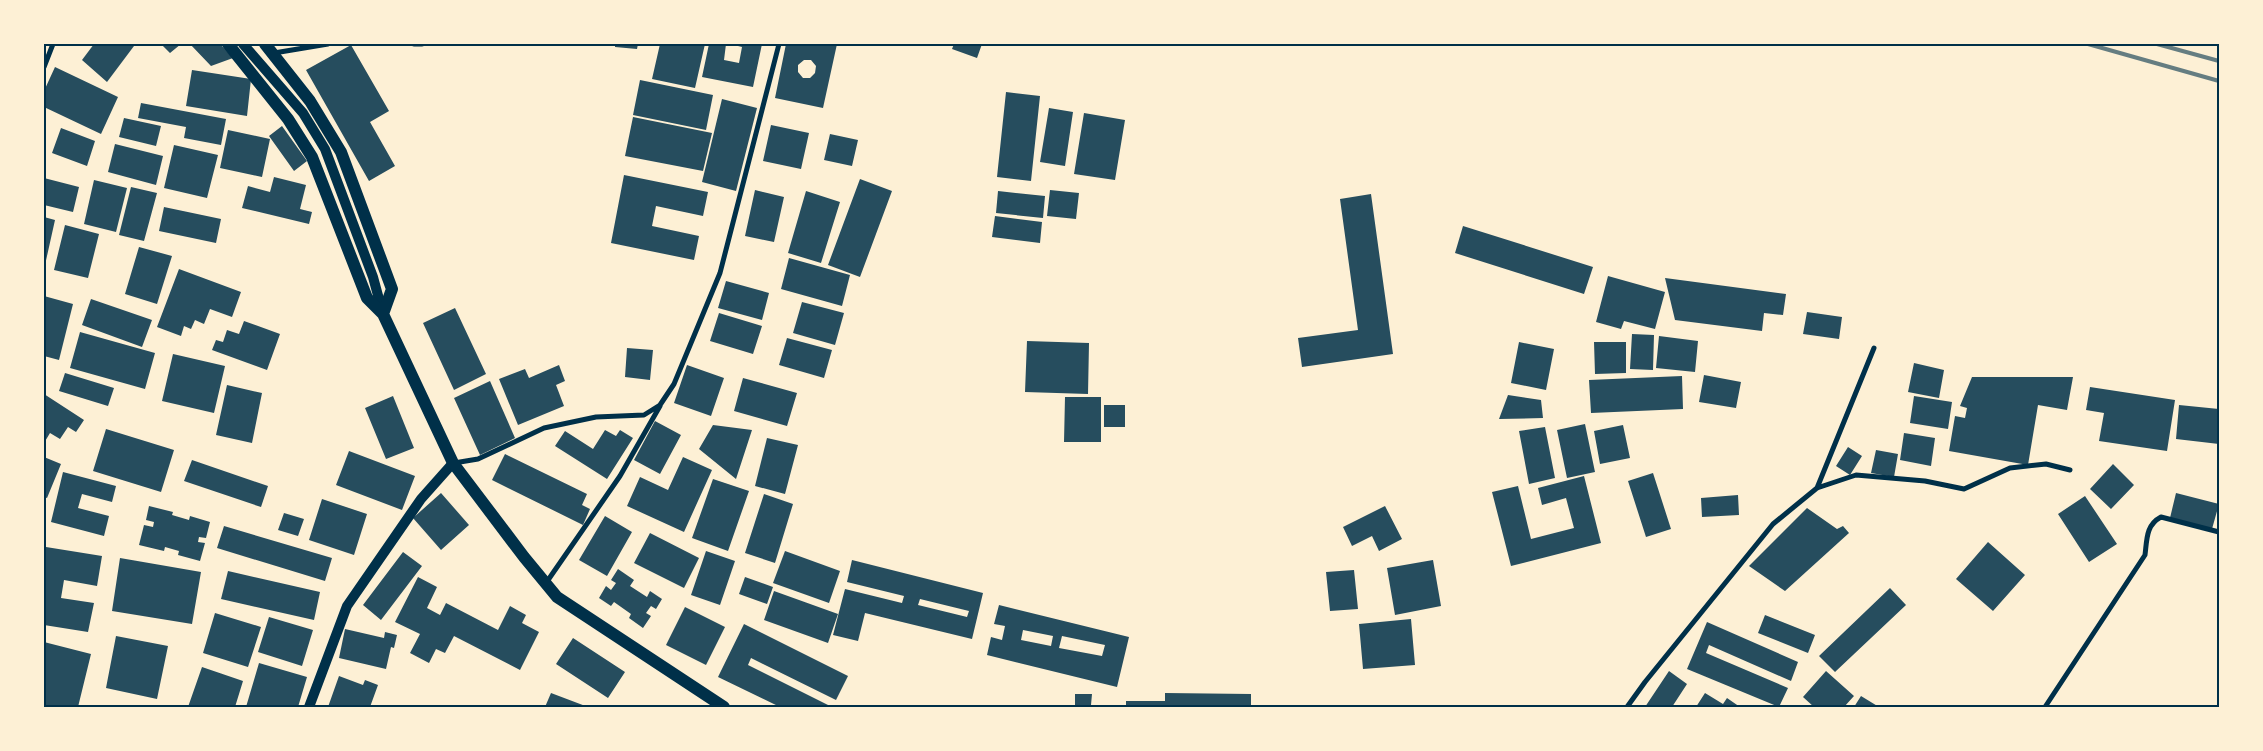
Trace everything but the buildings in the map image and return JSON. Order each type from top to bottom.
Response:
[{"type":"main road","points":[[228,44],[288,119],[312,157],[367,298],[383,314]]},
{"type":"main road","points":[[243,44],[303,113],[325,149],[373,277],[383,314],[453,463],[524,557],[558,596],[724,707]]},
{"type":"main road","points":[[269,48],[310,101],[341,152],[392,289],[383,314]]},
{"type":"main road","points":[[309,707],[347,606],[421,500],[453,463]]},
{"type":"street","points":[[44,67],[53,44]]},
{"type":"street","points":[[269,48],[328,44]]},
{"type":"street","points":[[414,44],[422,44]]},
{"type":"street","points":[[546,583],[620,476],[678,376],[720,273],[779,44]]},
{"type":"street","points":[[1817,488],[1874,348]]},
{"type":"street","points":[[453,463],[478,459],[544,428],[596,417],[644,415],[660,405]]},
{"type":"street","points":[[1627,707],[1644,682],[1773,524],[1817,488],[1856,475],[1925,482],[1964,489],[2010,468],[2046,464],[2070,470]]},
{"type":"street","points":[[2045,707],[2144,555],[2148,531],[2153,521],[2161,517],[2219,532]]},
{"type":"railway","points":[[2088,44],[2219,81]]},
{"type":"railway","points":[[2157,44],[2219,61]]}]
